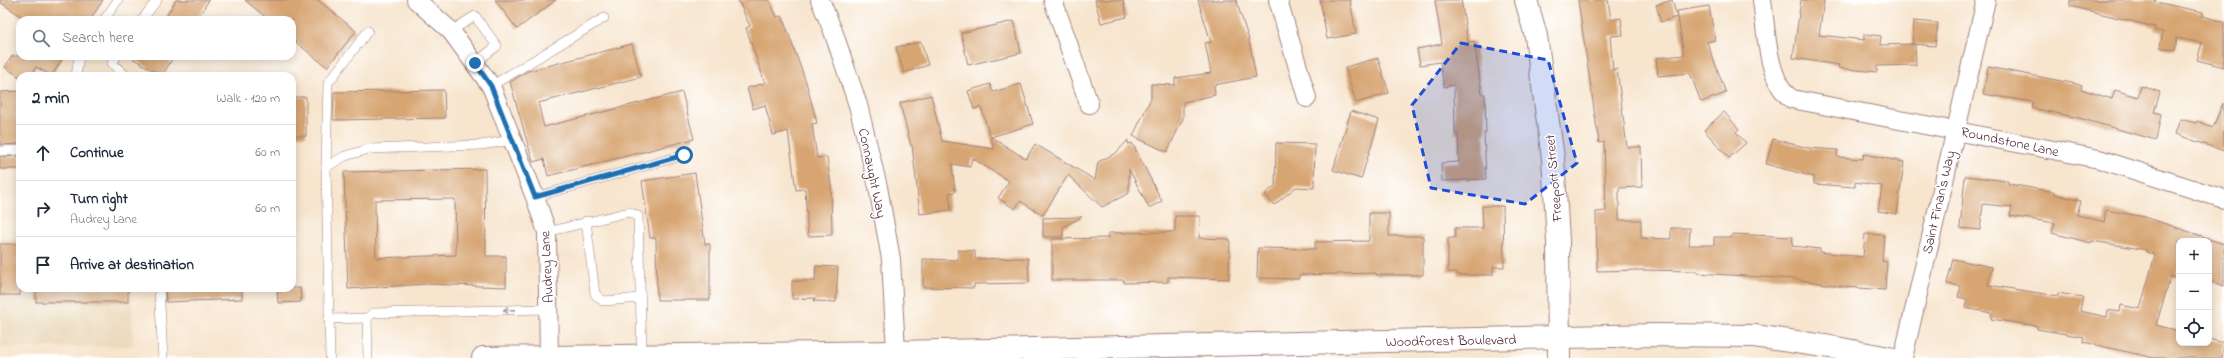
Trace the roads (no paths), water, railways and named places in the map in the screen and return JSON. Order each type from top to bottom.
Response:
[{"type":"main road","name":"Freeport Street","points":[[1526,0],[1536,36],[1553,158],[1558,241],[1559,348]]},
{"type":"main road","name":"Woodforest Boulevard","points":[[483,358],[642,355],[896,355],[1559,348],[1657,335],[1754,336],[1832,347],[1889,358]]},
{"type":"street","name":"Audrey Lane","points":[[416,0],[451,31],[491,86],[535,197],[547,232],[549,357]]},
{"type":"street","name":"Connaught Way","points":[[820,0],[833,31],[858,105],[878,187],[891,259],[896,355]]},
{"type":"street","points":[[1053,0],[1089,104]]},
{"type":"street","points":[[1278,0],[1307,98]]},
{"type":"street","name":"Roundstone Lane","points":[[1762,0],[1772,65],[1785,94],[1792,99],[1955,130],[2099,160],[2224,199]]},
{"type":"street","name":"Saint Finan's Way","points":[[1904,358],[1986,0]]},
{"type":"lane","points":[[107,16],[118,0]]},
{"type":"lane","points":[[145,16],[156,0]]},
{"type":"lane","points":[[451,31],[475,16],[497,46],[475,63]]},
{"type":"lane","points":[[491,86],[604,18]]},
{"type":"lane","points":[[330,358],[326,167],[328,83],[368,31]]},
{"type":"lane","points":[[77,72],[78,60]]},
{"type":"lane","points":[[114,60],[112,63],[122,72]]},
{"type":"lane","points":[[326,167],[345,156],[369,149],[481,145],[506,142],[512,138]]},
{"type":"lane","points":[[0,151],[16,150]]},
{"type":"lane","points":[[535,197],[684,155]]},
{"type":"lane","points":[[547,232],[629,212],[638,216],[642,355]]},
{"type":"lane","points":[[586,222],[595,294],[603,301],[641,298]]},
{"type":"lane","points":[[159,292],[163,358]]},
{"type":"lane","points":[[329,319],[367,318],[373,313],[548,309]]},
{"type":"lane","points":[[367,318],[368,358]]}]
